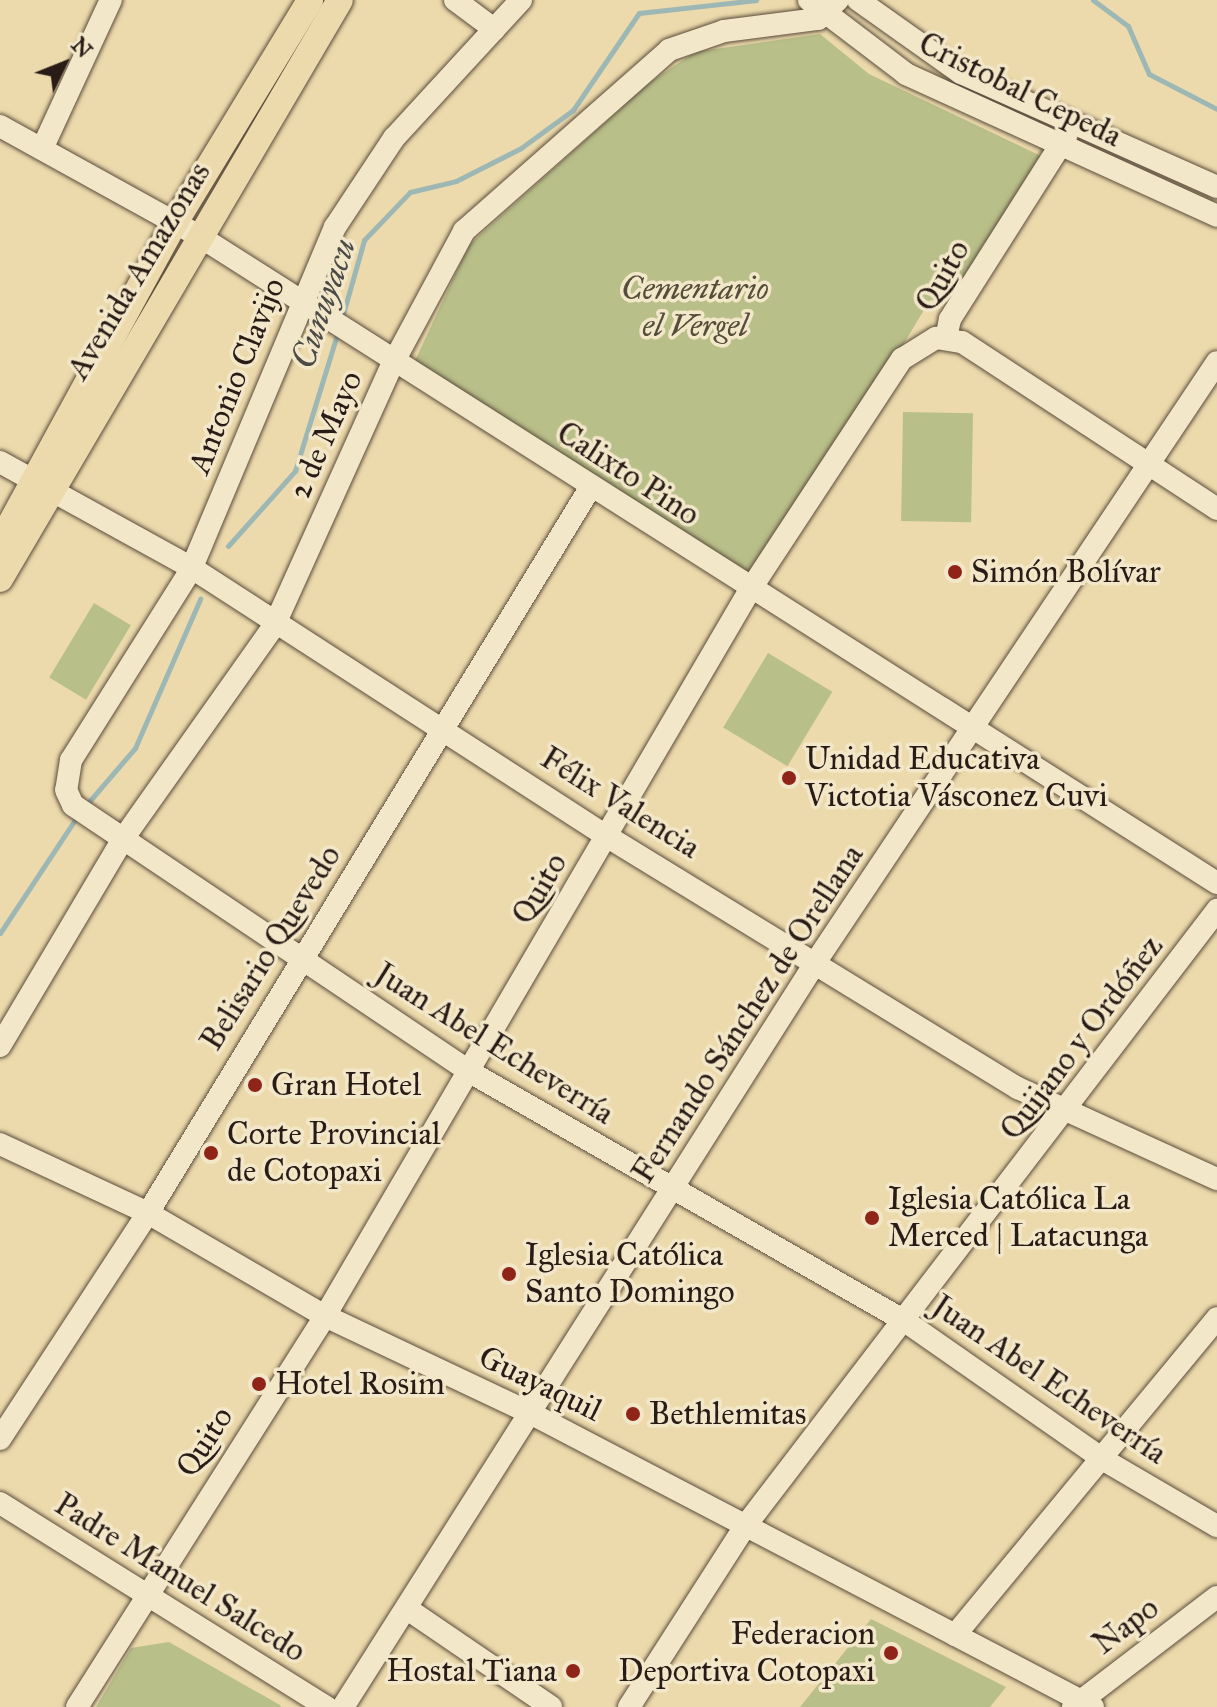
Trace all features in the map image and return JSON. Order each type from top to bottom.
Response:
[{"type":"main road","name":"Avenida Amazonas","points":[[0,579],[40,483],[174,224],[310,0]]},
{"type":"main road","name":"Avenida Amazonas","points":[[0,543],[199,236],[340,0]]},
{"type":"street","points":[[42,149],[111,0]]},
{"type":"street","points":[[455,0],[494,29]]},
{"type":"street","name":"Antonio Clavijo","points":[[73,805],[66,790],[71,760],[192,568],[335,227],[394,138],[521,0]]},
{"type":"street","name":"Cristobal Cepeda","points":[[858,0],[961,73],[1217,187]]},
{"type":"street","name":"Cristobal Cepeda","points":[[824,5],[906,74],[1059,147],[1217,216]]},
{"type":"street","name":"2 de Mayo","points":[[0,1046],[123,839],[275,624],[393,363],[485,207],[651,64],[703,36],[824,5]]},
{"type":"street","name":"Quito","points":[[77,1707],[142,1597],[325,1316],[750,590],[902,359],[946,338],[950,319],[1072,124]]},
{"type":"street","name":"Calixto Pino","points":[[0,126],[199,236],[322,320],[1217,883]]},
{"type":"street","points":[[946,338],[996,360],[1217,509]]},
{"type":"street","name":"Fernando Sánchez de Orellana","points":[[343,1707],[409,1610],[817,960],[975,728],[1147,461],[1217,362]]},
{"type":"street","name":"Félix Valencia","points":[[0,462],[192,568],[275,624],[445,728],[608,837],[817,960],[1068,1114],[1217,1179]]},
{"type":"street","name":"Belisario Quevedo","points":[[0,1439],[148,1213],[300,959],[590,488]]},
{"type":"street","name":"Juan Abel Echeverría","points":[[73,805],[470,1072],[902,1319],[1104,1460],[1217,1526]]},
{"type":"street","name":"Quijano y Ordóñez","points":[[629,1707],[746,1525],[902,1319],[1068,1114],[1217,910]]},
{"type":"street","name":"Guayaquil","points":[[0,1144],[148,1213],[325,1316],[530,1413],[1083,1705]]},
{"type":"street","points":[[955,1635],[1104,1460],[1217,1318]]},
{"type":"street","name":"Padre Manuel Salcedo","points":[[0,1503],[142,1597],[326,1707]]},
{"type":"street","name":"Napo","points":[[1083,1705],[1217,1597]]},
{"type":"street","points":[[409,1610],[551,1707]]},
{"type":"green space","name":"Cementario el Vergel","points":[[820,34],[869,74],[1043,157],[953,300],[930,300],[761,581],[413,365],[469,245],[649,83],[695,52]]},
{"type":"green space","points":[[903,412],[973,413],[971,522],[901,521]]},
{"type":"green space","points":[[94,603],[131,625],[86,700],[49,678]]},
{"type":"green space","points":[[768,653],[832,692],[787,766],[723,728]]},
{"type":"green space","name":"Federacion Deportiva Cotopaxi","points":[[871,1619],[1006,1687],[990,1707],[800,1707]]},
{"type":"green space","points":[[169,1642],[281,1707],[96,1707],[131,1648]]},
{"type":"waterway","name":"Cunuyacu","points":[[341,321],[364,240],[410,192],[456,181],[521,148],[573,110],[639,13],[756,0]]},
{"type":"waterway","name":"Cunuyacu","points":[[1093,0],[1128,26],[1149,74],[1217,109]]},
{"type":"waterway","name":"Cunuyacu","points":[[228,546],[295,471],[338,331]]},
{"type":"waterway","name":"Cunuyacu","points":[[87,804],[135,748],[200,599]]},
{"type":"waterway","name":"Cunuyacu","points":[[0,933],[76,818]]},
{"type":"place","name":"Simón Bolívar","points":[[955,572]]},
{"type":"place","name":"Unidad Educativa Victotia Vásconez Cuvi","points":[[789,778]]},
{"type":"place","name":"Gran Hotel","points":[[255,1085]]},
{"type":"place","name":"Corte Provincial de Cotopaxi","points":[[211,1153]]},
{"type":"place","name":"Iglesia Católica La Merced | Latacunga","points":[[872,1218]]},
{"type":"place","name":"Iglesia Católica Santo Domingo","points":[[509,1274]]},
{"type":"place","name":"Hotel Rosim","points":[[259,1384]]},
{"type":"place","name":"Bethlemitas","points":[[633,1414]]},
{"type":"place","name":"Federacion Deportiva Cotopaxi","points":[[891,1653]]},
{"type":"place","name":"Hostal Tiana","points":[[573,1671]]}]
